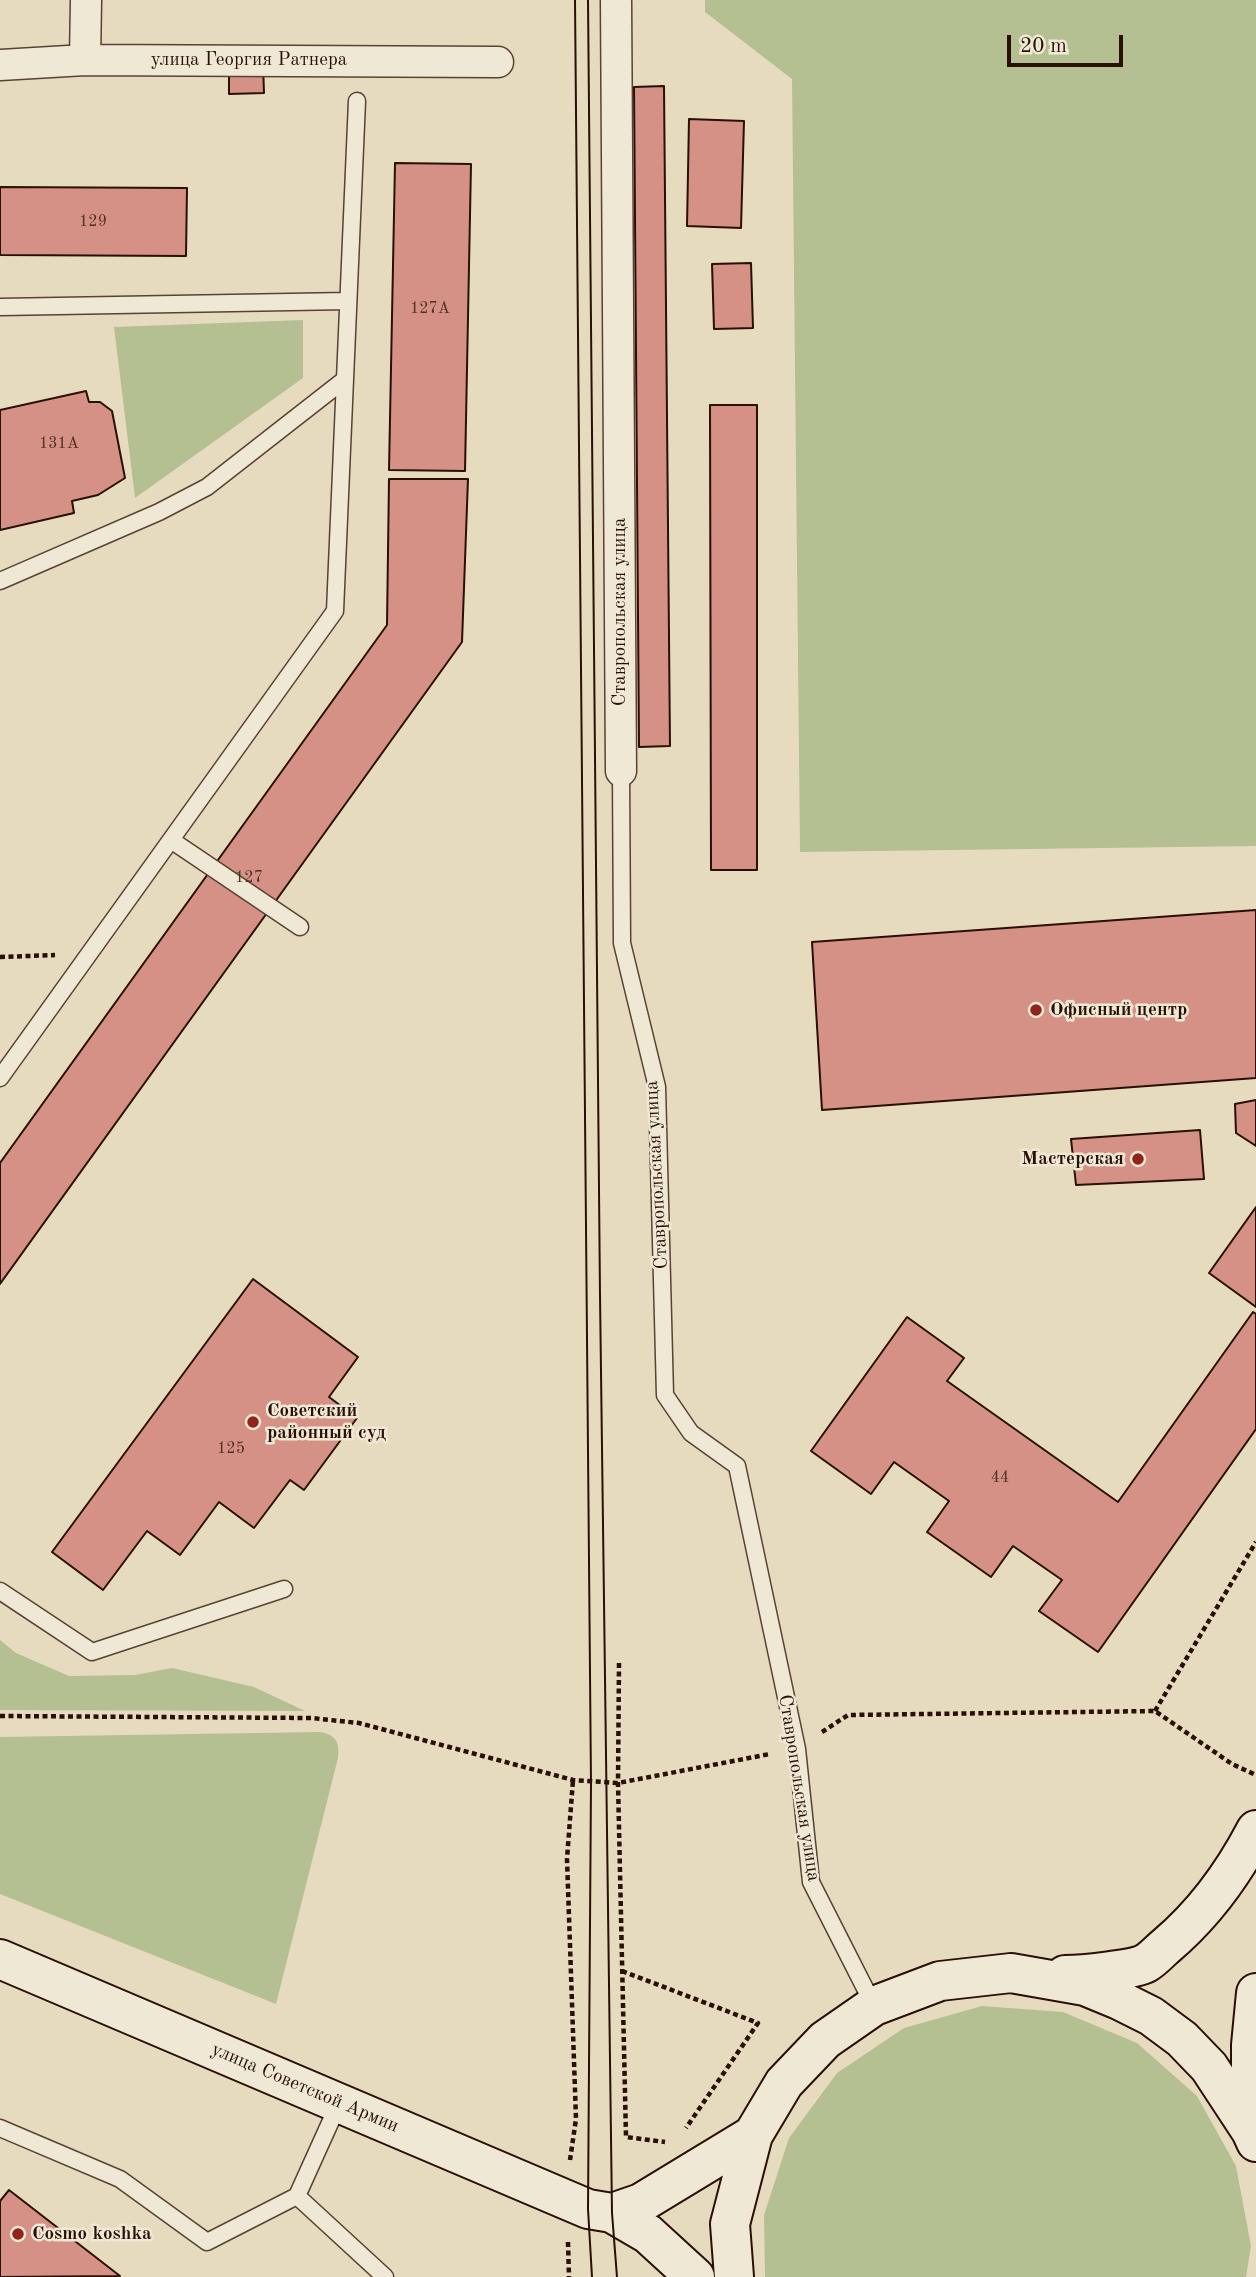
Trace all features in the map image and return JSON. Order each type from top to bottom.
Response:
[{"type":"main road","points":[[734,2277],[730,2224],[753,2135],[784,2083],[825,2040],[874,2006],[940,1980],[1011,1973],[1081,1975],[1144,1964],[1184,1930],[1217,1894],[1256,1830]]},
{"type":"main road","name":"улица Советской Армии","points":[[0,1959],[588,2209],[612,2213],[648,2234],[695,2277]]},
{"type":"main road","points":[[1011,1973],[1085,1986],[1151,2016],[1182,2039],[1209,2067],[1254,2137]]},
{"type":"main road","points":[[1254,2137],[1251,2045],[1256,1993]]},
{"type":"main road","points":[[612,2213],[641,2203],[753,2135]]},
{"type":"street","points":[[85,60],[86,0]]},
{"type":"street","name":"Ставропольская улица","points":[[616,0],[621,771]]},
{"type":"street","name":"улица Георгия Ратнера","points":[[0,65],[85,60],[498,61]]},
{"type":"lane","points":[[0,1078],[335,611],[356,101]]},
{"type":"lane","points":[[0,307],[348,301]]},
{"type":"lane","points":[[0,580],[159,512],[207,487],[344,380]]},
{"type":"lane","name":"Ставропольская улица","points":[[621,771],[622,943],[657,1087],[665,1395],[691,1433],[737,1466],[797,1749],[811,1882],[874,2006]]},
{"type":"lane","points":[[171,840],[300,927]]},
{"type":"lane","points":[[0,1591],[92,1652],[284,1589]]},
{"type":"lane","points":[[0,2129],[120,2179],[207,2242],[297,2196],[339,2103]]},
{"type":"lane","points":[[297,2196],[385,2277]]},
{"type":"path","points":[[0,957],[90,953]]},
{"type":"path","points":[[1155,1711],[1256,1542]]},
{"type":"path","points":[[619,1663],[618,1783],[626,2137],[675,2144]]},
{"type":"path","points":[[0,1716],[311,1718],[347,1721],[573,1780],[618,1783],[797,1749],[848,1715],[1155,1711],[1232,1764],[1256,1775]]},
{"type":"path","points":[[569,2277],[565,2199],[576,2119],[567,1859],[573,1780]]},
{"type":"path","points":[[622,1971],[758,2023],[683,2133]]},
{"type":"green space","points":[[705,0],[1256,0],[1256,846],[800,852],[792,79],[705,12]]},
{"type":"green space","points":[[303,320],[303,378],[135,498],[114,327]]},
{"type":"green space","points":[[0,1640],[16,1653],[69,1676],[135,1675],[172,1668],[254,1687],[305,1711],[0,1710]]},
{"type":"green space","points":[[320,1732],[336,1740],[338,1758],[276,2004],[0,1894],[0,1737]]},
{"type":"green space","points":[[982,2006],[1063,2012],[1137,2043],[1197,2096],[1236,2166],[1251,2246],[1246,2277],[765,2277],[764,2215],[789,2138],[837,2073],[904,2028]]},
{"type":"building","points":[[229,64],[263,64],[264,93],[229,94]]},
{"type":"building","points":[[664,86],[670,746],[639,747],[634,87]]},
{"type":"building","points":[[689,119],[744,121],[741,228],[687,226]]},
{"type":"building","points":[[395,163],[471,164],[465,471],[389,470]]},
{"type":"building","points":[[0,187],[187,188],[186,256],[0,255]]},
{"type":"building","points":[[751,263],[753,328],[714,329],[712,264]]},
{"type":"building","points":[[86,391],[89,402],[100,402],[112,411],[125,478],[98,495],[72,501],[74,513],[0,530],[0,410]]},
{"type":"building","points":[[710,405],[757,405],[757,870],[711,870]]},
{"type":"building","points":[[389,479],[468,479],[462,642],[0,1284],[0,1163],[387,625]]},
{"type":"building","name":"Офисный центр","points":[[1256,910],[1256,1078],[822,1110],[812,942]]},
{"type":"building","points":[[1256,1100],[1256,1146],[1236,1133],[1235,1104]]},
{"type":"building","name":"Мастерская","points":[[1200,1130],[1204,1179],[1076,1185],[1071,1139]]},
{"type":"building","points":[[1256,1207],[1256,1307],[1209,1273]]},
{"type":"building","points":[[253,1279],[358,1357],[329,1397],[357,1418],[304,1490],[290,1480],[254,1528],[219,1502],[180,1555],[147,1531],[103,1590],[52,1552]]},
{"type":"building","points":[[1253,1312],[1256,1314],[1256,1429],[1098,1652],[1039,1611],[1062,1580],[1013,1546],[991,1577],[927,1532],[949,1501],[894,1462],[871,1494],[811,1451],[907,1317],[964,1358],[947,1381],[1118,1502]]},
{"type":"building","points":[[9,2190],[120,2276],[0,2277],[0,2201]]},
{"type":"tram line","points":[[575,0],[591,1782],[588,2209],[592,2277]]},
{"type":"tram line","points":[[588,0],[600,1295],[612,2213],[617,2277]]},
{"type":"place","name":"Офисный центр","points":[[1036,1010]]},
{"type":"place","name":"Мастерская","points":[[1138,1159]]},
{"type":"place","name":"Советский районный суд","points":[[253,1422]]},
{"type":"place","name":"Cosmo koshka","points":[[18,2234]]}]
